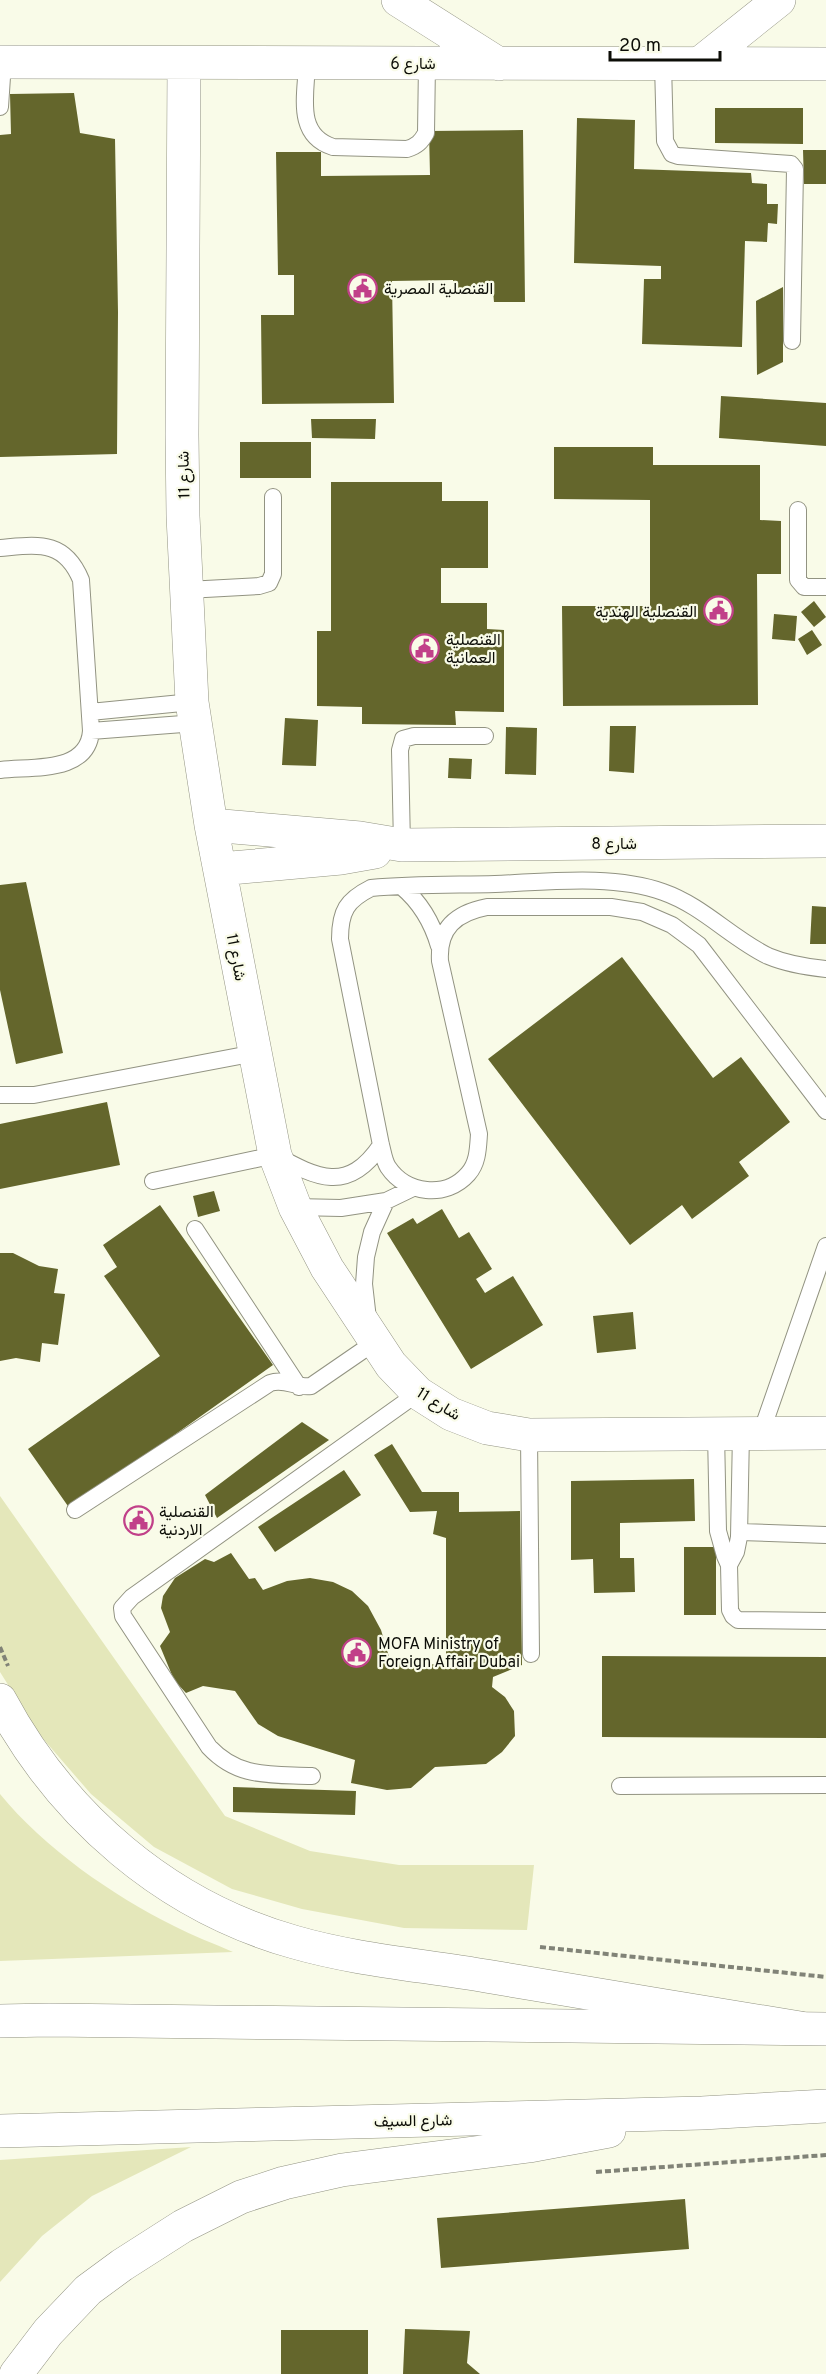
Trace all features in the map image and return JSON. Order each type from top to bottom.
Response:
[{"type":"street","points":[[398,0],[499,64]]},
{"type":"street","points":[[699,64],[779,0]]},
{"type":"street","name":"شارع 6","points":[[2,62],[826,64]]},
{"type":"street","name":"شارع 11","points":[[184,63],[182,435],[194,712],[211,825],[275,1155],[295,1207],[327,1268],[391,1365],[418,1393],[451,1414],[487,1428],[529,1435],[826,1433]]},
{"type":"street","name":"شارع 8","points":[[211,825],[360,838],[402,844],[826,841]]},
{"type":"street","name":"شارع 8","points":[[220,869],[362,855],[402,844]]},
{"type":"street","points":[[7,1688],[35,1756],[63,1793],[103,1836],[142,1868],[189,1898],[239,1923],[292,1942],[349,1956],[469,1973],[813,2029]]},
{"type":"street","points":[[0,2021],[813,2029]]},
{"type":"street","name":"شارع السيف","points":[[0,2131],[702,2113],[826,2106]]},
{"type":"street","points":[[16,2374],[48,2332],[88,2290],[183,2226],[241,2197],[284,2183],[342,2170],[529,2146],[702,2113]]},
{"type":"lane","points":[[0,107],[2,62]]},
{"type":"lane","points":[[307,63],[305,113],[307,125],[313,136],[333,147],[407,149],[422,141],[426,133],[428,63]]},
{"type":"lane","points":[[663,64],[665,141],[672,154],[790,164],[795,169],[792,341]]},
{"type":"lane","points":[[187,590],[259,586],[269,583],[273,574],[273,497]]},
{"type":"lane","points":[[798,510],[798,580],[804,587],[826,587]]},
{"type":"lane","points":[[0,548],[36,545],[51,547],[64,554],[75,565],[81,580],[91,731],[91,742],[84,753],[73,760],[62,764],[0,770]]},
{"type":"lane","points":[[90,712],[194,712]]},
{"type":"lane","points":[[91,731],[194,712]]},
{"type":"lane","points":[[402,844],[400,750],[403,739],[414,736],[485,736]]},
{"type":"lane","points":[[402,887],[412,896],[429,919],[439,946],[440,962],[479,1134],[478,1155],[469,1173],[453,1186],[433,1191],[413,1188],[398,1179],[387,1165],[381,1145],[340,939],[340,922],[346,907],[357,895],[371,888],[580,881],[637,885],[663,891],[693,905],[740,939],[769,956],[801,967],[826,969]]},
{"type":"lane","points":[[439,946],[446,930],[457,918],[471,910],[487,907],[611,907],[642,912],[672,925],[699,945],[826,1111]]},
{"type":"lane","points":[[0,1095],[34,1095],[255,1053]]},
{"type":"lane","points":[[153,1181],[275,1155],[305,1172],[320,1177],[336,1177],[363,1166],[381,1145]]},
{"type":"lane","points":[[295,1207],[341,1208],[386,1201],[413,1188]]},
{"type":"lane","points":[[75,1510],[270,1383],[281,1381],[299,1387],[311,1386],[372,1338],[364,1284],[366,1257],[372,1232],[386,1201]]},
{"type":"lane","points":[[195,1229],[299,1387]]},
{"type":"lane","points":[[826,1246],[739,1433],[718,1531],[724,1556],[729,1565],[730,1610],[735,1618],[826,1621]]},
{"type":"lane","points":[[312,1776],[253,1773],[236,1768],[221,1759],[209,1747],[123,1616],[122,1608],[132,1597],[418,1393]]},
{"type":"lane","points":[[729,1565],[736,1552],[740,1532],[739,1433]]},
{"type":"lane","points":[[529,1435],[531,1654]]},
{"type":"lane","points":[[740,1532],[826,1535]]},
{"type":"lane","points":[[620,1786],[826,1785]]},
{"type":"path","points":[[0,1647],[7,1688]]},
{"type":"path","points":[[536,1946],[826,1977]]},
{"type":"path","points":[[587,2173],[826,2155]]},
{"type":"green space","points":[[0,1496],[225,1816],[310,1851],[399,1865],[534,1865],[527,1930],[404,1928],[302,1909],[232,1889],[154,1847],[91,1794],[39,1734],[0,1672]]},
{"type":"green space","points":[[0,1794],[37,1833],[103,1885],[174,1926],[233,1952],[0,1961]]},
{"type":"green space","points":[[191,2147],[92,2196],[42,2236],[0,2282],[0,2160]]},
{"type":"building","points":[[74,93],[80,133],[115,139],[118,312],[117,454],[0,457],[0,135],[11,134],[10,94]]},
{"type":"building","points":[[715,108],[803,108],[803,144],[715,143]]},
{"type":"building","points":[[577,118],[635,120],[634,169],[751,173],[752,183],[767,184],[767,204],[778,204],[777,224],[768,223],[767,242],[745,241],[742,347],[642,344],[644,279],[661,279],[661,266],[574,263]]},
{"type":"building","points":[[523,130],[525,302],[494,302],[493,291],[453,291],[453,280],[392,281],[394,403],[262,404],[261,315],[294,315],[294,275],[278,275],[276,152],[321,152],[321,176],[430,175],[429,131]]},
{"type":"building","points":[[803,150],[826,150],[826,184],[804,184]]},
{"type":"building","points":[[783,287],[783,362],[757,375],[756,301]]},
{"type":"building","points":[[721,396],[826,403],[826,446],[719,438]]},
{"type":"building","points":[[311,419],[376,419],[375,439],[312,438]]},
{"type":"building","points":[[240,442],[311,442],[311,478],[240,478]]},
{"type":"building","points":[[554,447],[653,447],[653,465],[760,465],[760,520],[781,521],[781,574],[757,574],[758,705],[563,706],[562,606],[650,606],[650,500],[554,499]]},
{"type":"building","points":[[331,482],[442,482],[442,501],[488,501],[488,568],[441,568],[441,603],[487,603],[487,629],[504,630],[504,712],[455,711],[456,725],[362,724],[362,707],[317,706],[317,631],[331,631]]},
{"type":"building","points":[[814,601],[826,617],[814,627],[801,612]]},
{"type":"building","points":[[774,614],[797,616],[795,641],[772,639]]},
{"type":"building","points":[[812,630],[822,645],[807,655],[798,639]]},
{"type":"building","points":[[285,718],[318,720],[316,766],[282,765]]},
{"type":"building","points":[[610,726],[636,726],[634,773],[609,771]]},
{"type":"building","points":[[506,727],[537,728],[536,775],[505,774]]},
{"type":"building","points":[[449,758],[472,759],[471,779],[448,778]]},
{"type":"building","points":[[26,882],[63,1053],[16,1064],[0,990],[0,885]]},
{"type":"building","points":[[812,906],[826,907],[826,944],[810,944]]},
{"type":"building","points":[[622,957],[713,1078],[741,1057],[790,1122],[739,1162],[749,1176],[692,1219],[682,1205],[630,1245],[488,1059]]},
{"type":"building","points":[[107,1102],[120,1165],[0,1189],[0,1124]]},
{"type":"building","points":[[214,1191],[220,1211],[198,1217],[193,1196]]},
{"type":"building","points":[[160,1205],[273,1365],[70,1509],[28,1449],[160,1356],[104,1276],[117,1267],[103,1245]]},
{"type":"building","points":[[442,1209],[459,1238],[469,1232],[492,1269],[476,1279],[485,1293],[513,1276],[543,1325],[471,1369],[387,1233],[413,1218],[417,1224]]},
{"type":"building","points":[[0,1253],[13,1253],[39,1266],[58,1269],[54,1293],[65,1294],[58,1345],[42,1343],[40,1362],[16,1358],[0,1361]]},
{"type":"building","points":[[633,1312],[636,1349],[597,1353],[593,1316]]},
{"type":"building","points":[[302,1422],[329,1440],[217,1518],[205,1495]]},
{"type":"building","points":[[392,1444],[422,1492],[459,1492],[459,1512],[520,1511],[522,1665],[493,1677],[492,1687],[505,1697],[514,1711],[515,1736],[502,1752],[486,1764],[435,1767],[411,1788],[387,1790],[351,1783],[355,1760],[278,1736],[258,1724],[235,1691],[203,1686],[186,1693],[174,1680],[160,1646],[170,1632],[161,1608],[163,1596],[175,1578],[205,1559],[214,1562],[231,1553],[249,1579],[255,1578],[263,1590],[287,1581],[310,1578],[333,1582],[352,1591],[368,1606],[381,1630],[390,1660],[418,1661],[446,1667],[446,1538],[433,1534],[437,1511],[410,1512],[374,1455]]},
{"type":"building","points":[[344,1470],[361,1495],[275,1552],[258,1527]]},
{"type":"building","points":[[694,1479],[695,1521],[620,1523],[620,1558],[634,1558],[635,1592],[594,1593],[593,1559],[571,1560],[571,1481]]},
{"type":"building","points":[[684,1547],[716,1547],[716,1615],[684,1615]]},
{"type":"building","points":[[602,1656],[826,1657],[826,1738],[602,1737]]},
{"type":"building","points":[[233,1787],[356,1791],[355,1815],[233,1812]]},
{"type":"building","points":[[685,2199],[689,2249],[441,2268],[437,2218]]},
{"type":"building","points":[[405,2329],[470,2331],[467,2363],[480,2374],[403,2374]]},
{"type":"building","points":[[281,2330],[368,2330],[368,2374],[281,2374]]},
{"type":"place","name":"القنصلية المصرية","points":[[363,288]]},
{"type":"place","name":"القنصلية الهندية","points":[[718,611]]},
{"type":"place","name":"القنصلية العمانية","points":[[425,648]]},
{"type":"place","name":"القنصلية الاردنية","points":[[138,1520]]},
{"type":"place","name":"MOFA Ministry of Foreign Affair Dubai","points":[[357,1652]]}]
